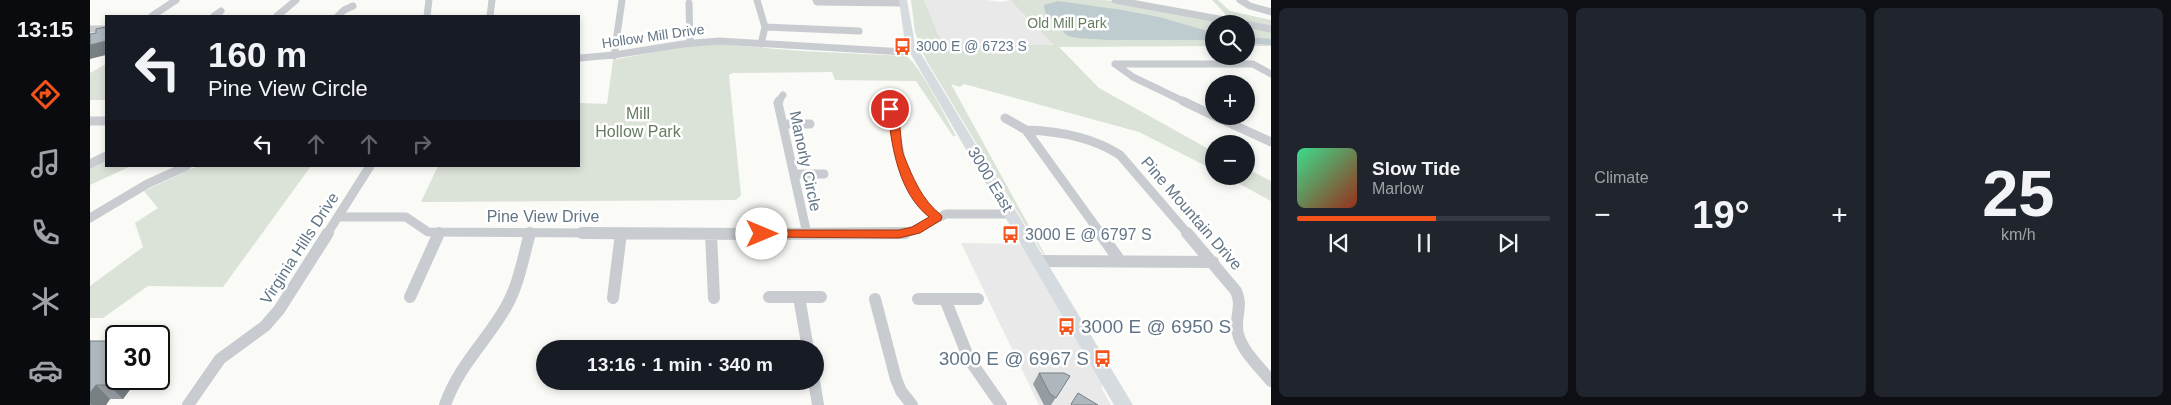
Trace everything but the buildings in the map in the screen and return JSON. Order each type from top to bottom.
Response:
[{"type":"main road","name":"3000 East","points":[[903,1],[909,52],[1011,214],[1124,405]]},
{"type":"street","points":[[154,15],[176,0]]},
{"type":"street","points":[[278,15],[296,0]]},
{"type":"street","points":[[427,15],[429,0]]},
{"type":"street","points":[[490,15],[492,0]]},
{"type":"street","points":[[614,56],[622,0]]},
{"type":"street","points":[[757,0],[765,27],[761,44]]},
{"type":"street","points":[[816,0],[817,2],[903,1]]},
{"type":"street","points":[[1115,0],[1205,16]]},
{"type":"street","points":[[1240,0],[1250,6],[1271,12]]},
{"type":"street","points":[[689,3],[690,42]]},
{"type":"street","points":[[339,15],[344,10],[353,6]]},
{"type":"street","points":[[215,15],[221,11]]},
{"type":"street","points":[[1255,26],[1271,29]]},
{"type":"street","points":[[765,27],[859,31]]},
{"type":"street","points":[[90,29],[105,29]]},
{"type":"street","name":"Hollow Mill Drive","points":[[580,58],[614,56],[690,42],[719,41],[803,49],[909,52]]},
{"type":"street","points":[[1205,112],[1133,77],[1114,64],[1253,64],[1271,74]]},
{"type":"street","name":"Manorly Circle","points":[[783,95],[778,103],[807,234]]},
{"type":"street","points":[[885,106],[893,113],[896,148],[917,198],[926,209],[937,217]]},
{"type":"street","points":[[1005,118],[1026,130],[1120,261]]},
{"type":"street","points":[[90,120],[105,121]]},
{"type":"street","points":[[783,124],[810,124]]},
{"type":"street","points":[[1234,125],[1271,142]]},
{"type":"street","name":"Pine Mountain Drive","points":[[1026,130],[1056,132],[1115,151],[1213,262],[1238,294],[1240,305],[1237,326],[1240,338],[1248,353],[1271,381]]},
{"type":"street","points":[[90,164],[105,156]]},
{"type":"street","points":[[90,218],[146,184],[185,167]]},
{"type":"street","name":"Virginia Hills Drive","points":[[188,405],[220,359],[265,326],[280,310],[369,167]]},
{"type":"street","points":[[794,174],[824,174]]},
{"type":"street","name":"Pine View Drive","points":[[338,216],[406,217],[410,218],[423,231],[439,232],[899,234],[916,230],[937,217],[956,214],[1011,214]]},
{"type":"street","points":[[410,297],[439,232]]},
{"type":"street","points":[[444,405],[461,366],[511,298],[530,233]]},
{"type":"street","points":[[613,298],[621,233]]},
{"type":"street","points":[[711,234],[714,298]]},
{"type":"street","points":[[1038,261],[1213,262]]},
{"type":"street","points":[[769,297],[821,297]]},
{"type":"street","points":[[799,297],[806,340]]},
{"type":"street","points":[[874,299],[896,380],[901,391],[912,405]]},
{"type":"street","points":[[918,299],[978,300]]},
{"type":"street","points":[[945,299],[969,359],[1001,405]]},
{"type":"street","points":[[816,390],[818,405]]},
{"type":"shaded area","points":[[924,0],[986,0],[1001,2],[1010,0],[1055,45],[982,45],[971,42],[941,41]]},
{"type":"shaded area","points":[[1058,1],[1159,17],[1205,30],[1205,40],[1077,38],[1068,36],[1057,26],[1045,12],[1044,5]]},
{"type":"shaded area","points":[[961,243],[1022,244],[1102,383],[1102,389],[1111,405],[1039,405]]},
{"type":"green space","name":"Old Mill Park","points":[[911,0],[924,0],[941,41],[971,42],[982,45],[1054,45],[1010,0],[1105,0],[1205,18],[1205,46],[1059,47],[1099,88],[1205,147],[1205,165],[1139,132],[964,84],[960,87],[951,84],[1045,255],[926,60],[915,32]]},
{"type":"green space","points":[[1212,0],[1218,0],[1230,11],[1248,15],[1226,15]]},
{"type":"green space","points":[[1255,16],[1271,20],[1271,28],[1255,25]]},
{"type":"green space","points":[[1255,27],[1271,30],[1271,46],[1255,46]]},
{"type":"green space","name":"Mill Hollow Park","points":[[718,44],[802,51],[906,56],[912,61],[925,80],[956,136],[953,136],[916,81],[835,80],[832,72],[733,73],[729,75],[741,195],[736,200],[421,202],[438,167],[580,167],[580,103],[607,104],[613,60],[681,47]]},
{"type":"green space","points":[[105,65],[105,100],[90,100],[90,73]]},
{"type":"green space","points":[[105,162],[105,167],[129,167],[90,185],[90,169]]},
{"type":"green space","points":[[196,167],[310,167],[223,287],[148,286],[103,318],[90,318],[90,286],[143,247],[135,223],[158,208],[144,191]]},
{"type":"green space","points":[[1255,173],[1271,181],[1271,201],[1242,185],[1255,185]]},
{"type":"waterway","points":[[1255,41],[1271,42]]},
{"type":"place","name":"3000 E @ 6723 S","points":[[902,46]]},
{"type":"place","name":"3000 E @ 6797 S","points":[[1011,234]]},
{"type":"place","name":"3000 E @ 6950 S","points":[[1067,326]]},
{"type":"place","name":"3000 E @ 6967 S","points":[[1103,358]]},
{"type":"route","points":[[762,234],[899,234],[916,230],[937,217],[926,209],[917,198],[896,148],[893,113],[890,109]]}]
